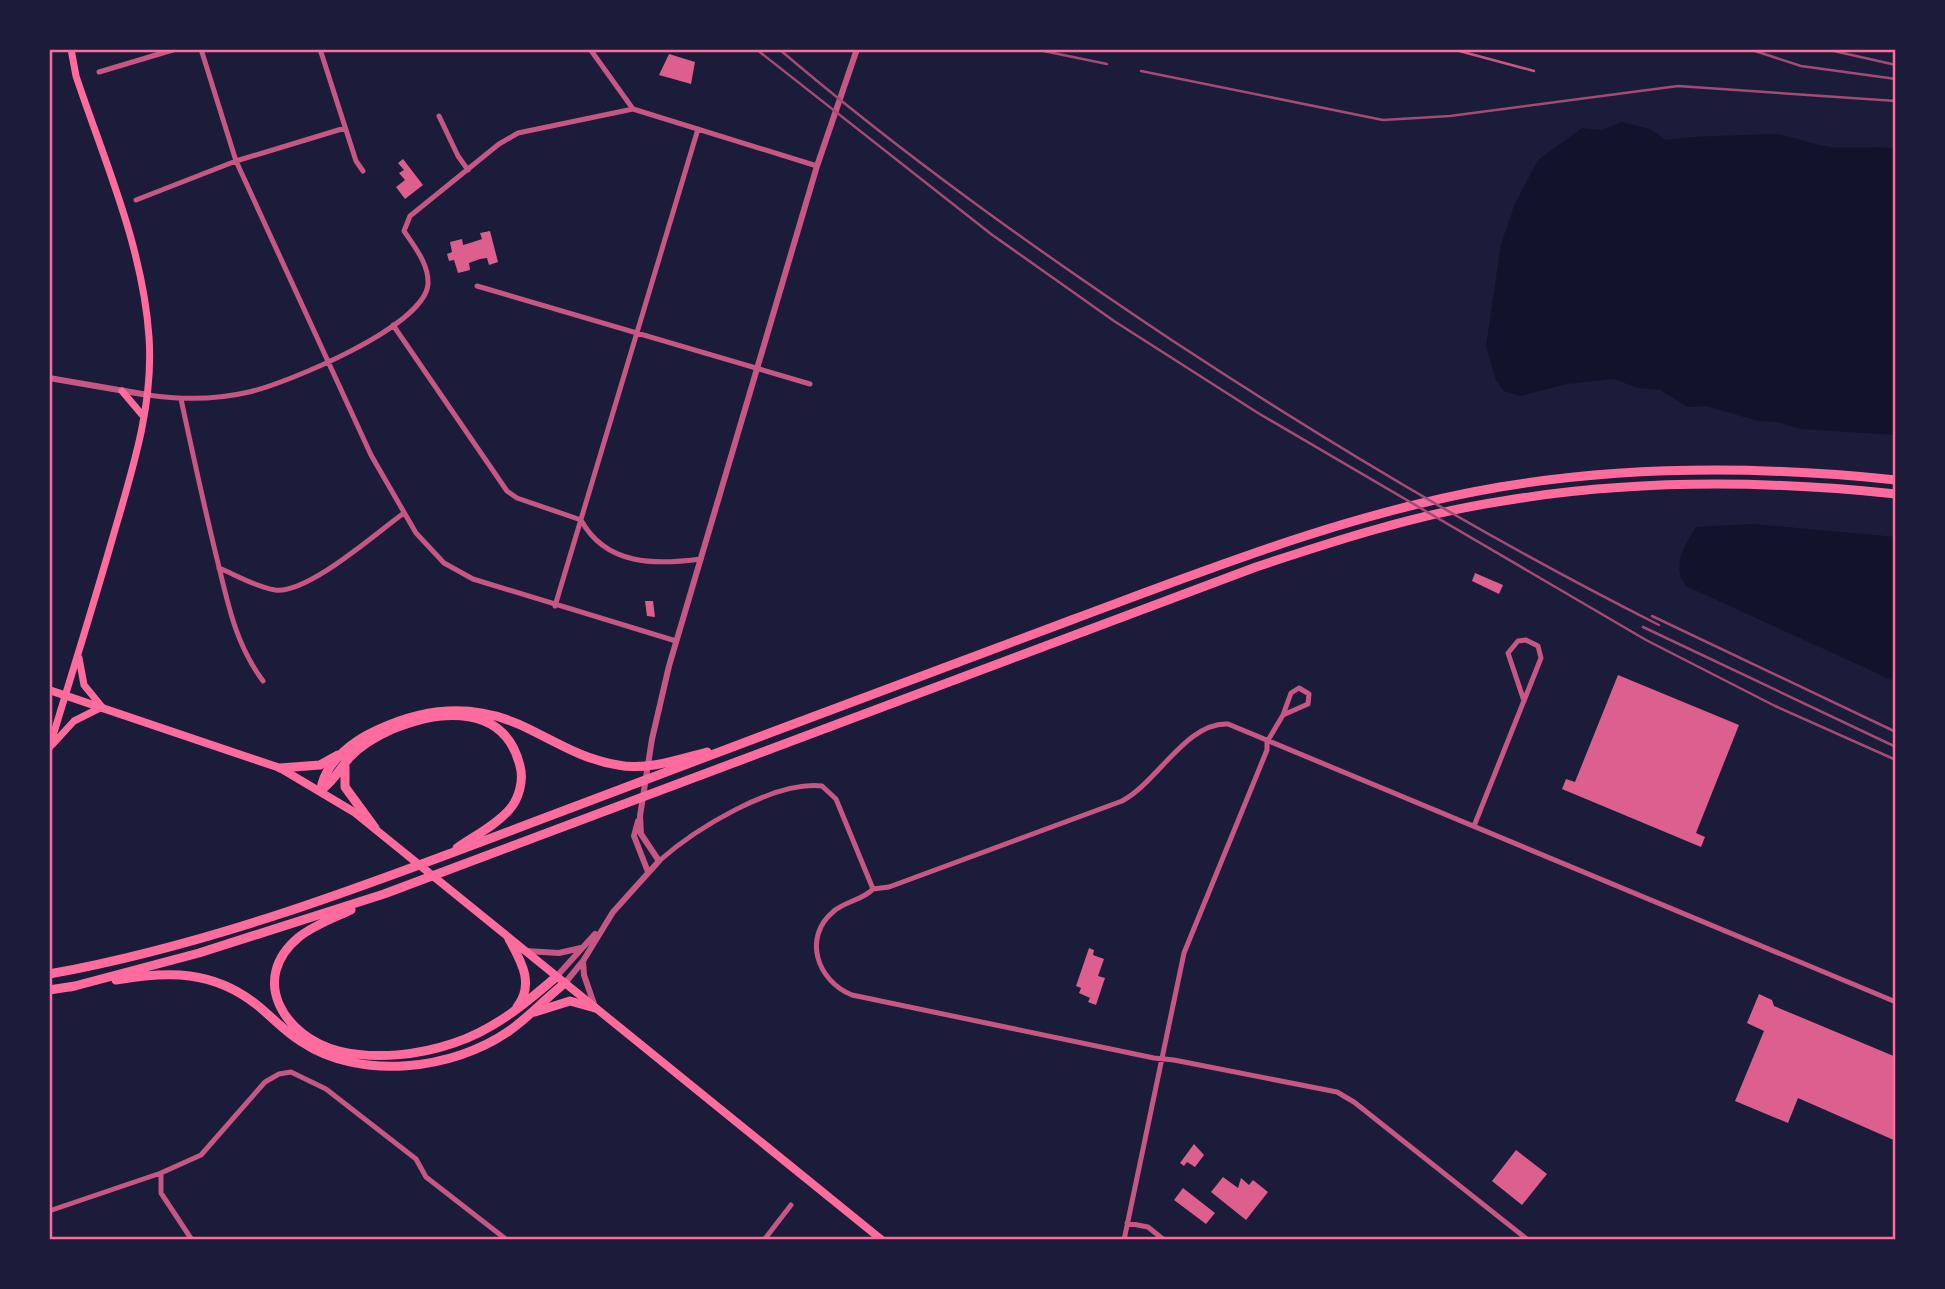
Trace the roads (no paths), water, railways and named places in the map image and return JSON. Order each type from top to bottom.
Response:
[{"type":"highway","points":[[49,974],[140,954],[233,927],[444,856],[1250,553],[1412,505],[1535,482],[1677,469],[1772,470],[1896,480]]},
{"type":"highway","points":[[71,987],[212,949],[384,894],[1243,571],[1335,541],[1416,519],[1501,501],[1634,486],[1746,483],[1896,494]]},
{"type":"highway","points":[[280,768],[320,765],[376,731],[406,718],[466,709],[501,716],[576,754],[622,766],[668,761],[751,742]]},
{"type":"highway","points":[[321,790],[331,783],[347,761],[373,739],[415,721],[469,717],[505,732],[515,747],[522,774],[519,792],[510,808],[497,821],[444,856]]},
{"type":"highway","points":[[321,790],[322,779],[348,749]]},
{"type":"highway","points":[[347,761],[343,777],[345,788],[375,828]]},
{"type":"highway","points":[[384,894],[312,928],[285,952],[277,968],[274,989],[282,1012],[311,1040],[338,1051],[407,1054],[455,1043],[487,1029],[556,977]]},
{"type":"highway","points":[[509,939],[527,981],[525,993],[513,1011]]},
{"type":"highway","points":[[49,990],[160,973],[206,977],[245,996],[313,1049],[348,1062],[376,1065],[418,1063],[460,1055],[508,1031],[565,983]]},
{"type":"highway","points":[[527,1016],[570,1001],[595,1008]]},
{"type":"main road","points":[[49,749],[130,478],[148,395],[150,356],[144,295],[131,241],[76,76],[71,49]]},
{"type":"main road","points":[[122,391],[144,417]]},
{"type":"main road","points":[[78,654],[84,685],[102,707]]},
{"type":"main road","points":[[49,690],[280,768],[321,790],[375,828],[882,1240]]},
{"type":"main road","points":[[49,749],[74,721],[102,707]]},
{"type":"street","points":[[99,72],[176,49]]},
{"type":"street","points":[[201,49],[236,161],[371,455],[416,533],[444,564],[492,587],[676,641]]},
{"type":"street","points":[[320,49],[356,161],[363,171]]},
{"type":"street","points":[[590,49],[633,109]]},
{"type":"street","points":[[648,872],[637,847],[637,829],[652,738],[676,641],[817,166],[857,49]]},
{"type":"street","points":[[49,378],[181,399],[249,392],[279,383],[328,362],[393,325],[417,307],[424,296],[428,275],[423,261],[404,231],[405,223],[468,170],[518,133],[633,109],[817,166]]},
{"type":"street","points":[[439,116],[458,156],[468,170]]},
{"type":"street","points":[[136,200],[236,161],[345,128]]},
{"type":"street","points":[[555,606],[698,129]]},
{"type":"street","points":[[477,286],[810,384]]},
{"type":"street","points":[[393,325],[507,491],[581,520],[594,538],[627,558],[656,564],[701,559]]},
{"type":"street","points":[[181,399],[219,568],[242,649],[263,681]]},
{"type":"street","points":[[219,568],[265,587],[291,589],[311,580],[404,513]]},
{"type":"street","points":[[1474,826],[1524,701],[1541,658],[1538,646],[1526,640],[1518,641],[1508,653],[1524,701]]},
{"type":"street","points":[[1124,1240],[1184,953],[1267,742],[1283,715],[1292,691],[1299,688],[1308,692],[1308,704],[1283,715]]},
{"type":"street","points":[[1528,1240],[1354,1102],[1337,1092],[1174,1059],[1161,1060],[896,1005],[839,990],[827,980],[816,954],[818,935],[823,922],[836,909],[873,889],[889,887],[1122,801],[1140,790],[1194,735],[1210,726],[1228,724],[1896,1002]]},
{"type":"street","points":[[556,977],[659,861],[719,818],[797,786],[822,786],[836,799],[873,889]]},
{"type":"street","points":[[637,829],[659,861]]},
{"type":"street","points":[[565,983],[583,961],[601,928]]},
{"type":"street","points":[[525,951],[559,953],[583,947]]},
{"type":"street","points":[[583,961],[584,975],[595,1008]]},
{"type":"street","points":[[49,1211],[161,1173],[201,1155],[265,1082],[279,1074],[291,1072],[326,1089],[416,1159],[426,1177],[507,1240]]},
{"type":"street","points":[[161,1173],[161,1193],[192,1240]]},
{"type":"street","points":[[764,1240],[791,1205]]},
{"type":"street","points":[[1127,1223],[1148,1227],[1164,1240]]},
{"type":"lane","points":[[1452,49],[1534,71]]},
{"type":"railway","points":[[756,49],[991,234],[1114,321],[1258,413],[1646,640],[1775,706],[1896,760]]},
{"type":"railway","points":[[779,49],[873,126],[970,200],[1170,339],[1289,416],[1410,489],[1596,593],[1659,625]]},
{"type":"railway","points":[[1034,49],[1107,64]]},
{"type":"railway","points":[[1749,49],[1801,66],[1896,79]]},
{"type":"railway","points":[[1825,49],[1896,65]]},
{"type":"railway","points":[[1141,71],[1383,120],[1450,116],[1678,86],[1896,101]]},
{"type":"railway","points":[[1652,616],[1896,732]]},
{"type":"railway","points":[[1643,627],[1896,747]]}]
